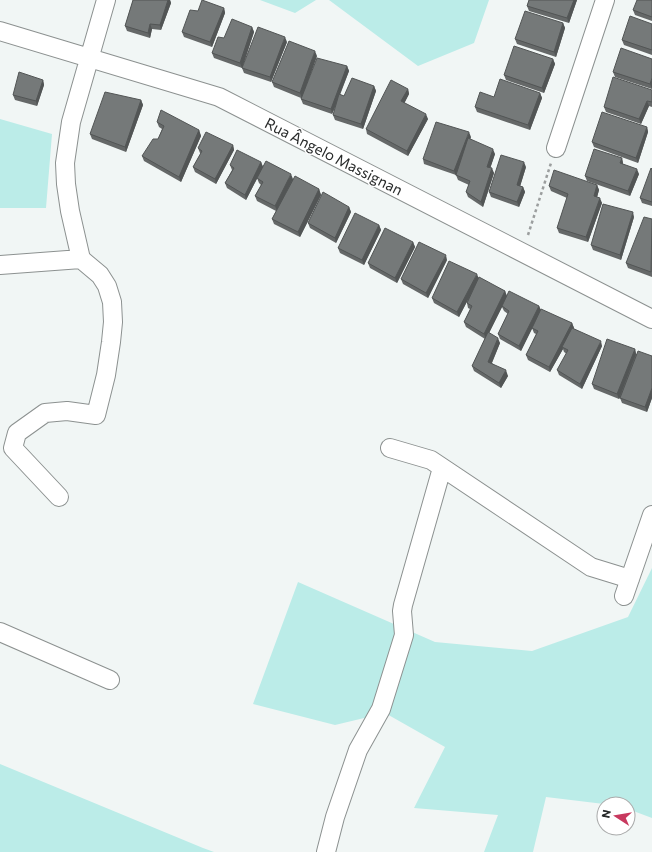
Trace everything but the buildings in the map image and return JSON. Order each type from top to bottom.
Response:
[{"type":"street","points":[[58,497],[13,448],[17,433],[45,413],[67,411],[96,416],[106,375],[112,342],[112,302],[107,286],[100,275],[80,259],[70,211],[65,163],[71,122],[106,0]]},
{"type":"street","points":[[556,148],[605,0]]},
{"type":"street","name":"Rua Ângelo Massignan","points":[[0,31],[219,97],[652,319]]},
{"type":"street","points":[[0,265],[80,259]]},
{"type":"street","points":[[390,448],[430,460],[591,567],[630,579]]},
{"type":"street","points":[[326,852],[335,818],[358,750],[381,709],[404,635],[403,605],[442,468]]},
{"type":"street","points":[[624,596],[652,515]]},
{"type":"street","points":[[0,632],[110,680]]},
{"type":"path","points":[[522,252],[556,148]]},
{"type":"shaded area","points":[[260,0],[316,0],[295,13]]},
{"type":"shaded area","points":[[329,0],[489,0],[474,43],[418,66]]},
{"type":"shaded area","points":[[0,119],[52,134],[46,208],[0,208]]},
{"type":"shaded area","points":[[652,568],[652,818],[636,812],[636,796],[596,796],[596,803],[546,797],[533,852],[484,852],[498,815],[414,808],[445,747],[385,713],[335,725],[253,704],[298,582],[435,642],[532,651],[628,617]]},
{"type":"shaded area","points":[[0,764],[203,848],[214,852],[0,852]]}]
